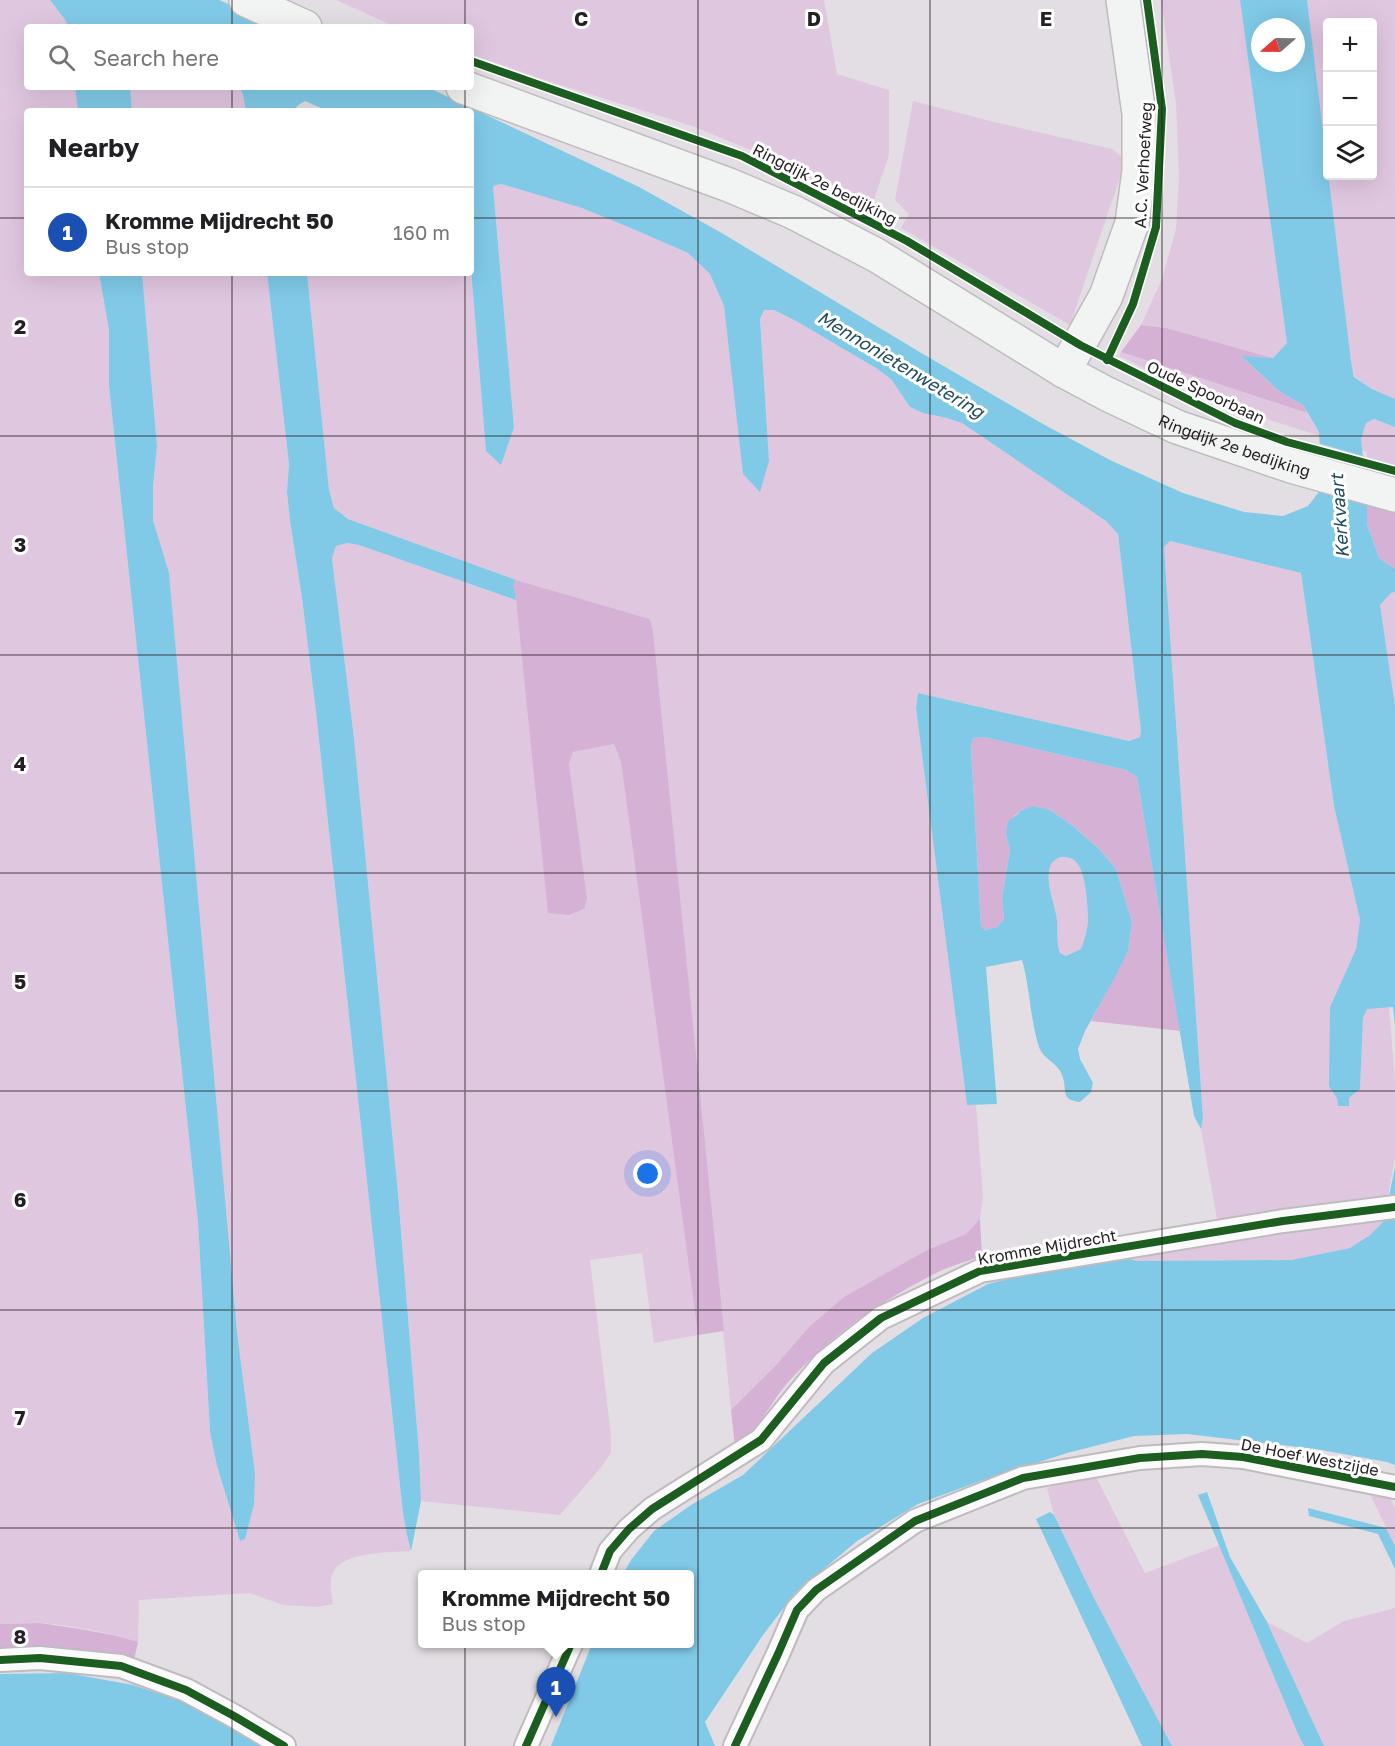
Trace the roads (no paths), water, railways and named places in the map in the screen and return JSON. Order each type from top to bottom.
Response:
[{"type":"street","points":[[246,0],[298,24]]},
{"type":"street","name":"A.C. Verhoefweg","points":[[1064,371],[1106,296],[1132,223],[1139,171],[1139,114],[1123,0]]},
{"type":"street","name":"Ringdijk 2e bedijking","points":[[471,90],[729,185],[793,212],[876,255],[1064,371],[1177,427],[1291,466],[1393,494]]},
{"type":"street","name":"Kromme Mijdrecht","points":[[603,1570],[610,1551],[629,1529],[652,1509],[761,1440],[824,1363],[881,1318],[980,1270],[1283,1221],[1395,1207]]},
{"type":"street","name":"De Hoef Westzijde","points":[[735,1746],[797,1610],[804,1601],[816,1590],[915,1521],[1023,1478],[1140,1458],[1202,1454],[1243,1457],[1395,1487]]},
{"type":"street","points":[[526,1746],[569,1648]]},
{"type":"street","points":[[0,1660],[40,1658],[121,1666],[186,1690],[284,1746]]},
{"type":"water","points":[[50,0],[219,0],[276,24],[66,24]]},
{"type":"water","points":[[1240,0],[1307,0],[1323,131],[1323,180],[1329,180],[1354,377],[1372,389],[1395,399],[1395,427],[1374,419],[1366,423],[1361,439],[1367,497],[1367,524],[1379,558],[1395,569],[1395,592],[1391,593],[1380,605],[1395,706],[1395,1026],[1393,1007],[1367,1009],[1363,1018],[1360,1089],[1349,1098],[1349,1106],[1338,1106],[1337,1098],[1329,1086],[1330,1007],[1356,949],[1360,920],[1334,806],[1301,573],[1170,541],[1164,547],[1203,1118],[1201,1129],[1194,1116],[1137,777],[1126,770],[984,737],[973,738],[971,746],[981,926],[985,930],[997,927],[1004,919],[1002,898],[1010,850],[1006,834],[1008,822],[1022,810],[1033,806],[1050,810],[1073,826],[1100,850],[1116,869],[1132,922],[1128,951],[1085,1031],[1078,1049],[1080,1059],[1093,1083],[1091,1092],[1080,1102],[1069,1099],[1065,1093],[1064,1080],[1060,1071],[1041,1051],[1036,1036],[1022,960],[986,967],[997,1104],[967,1105],[916,708],[918,693],[1129,741],[1140,737],[1118,534],[1106,521],[962,423],[923,413],[910,407],[891,379],[876,368],[774,310],[764,310],[760,319],[769,461],[760,492],[743,474],[724,306],[710,274],[688,253],[633,229],[582,208],[501,184],[493,186],[514,427],[501,465],[486,451],[472,276],[474,276],[474,109],[639,187],[720,232],[1043,424],[1112,461],[1183,493],[1244,512],[1283,516],[1308,506],[1322,488],[1319,432],[1303,405],[1280,392],[1241,356],[1273,358],[1287,343]],"holes":[[[1060,857],[1073,860],[1080,868],[1084,882],[1088,925],[1081,949],[1066,956],[1060,953],[1059,949],[1057,920],[1049,873],[1051,865]]]},
{"type":"water","points":[[75,90],[130,90],[132,108],[78,108]]},
{"type":"water","points":[[241,90],[433,90],[472,108],[321,108],[305,101],[296,108],[245,108]]},
{"type":"water","points":[[100,276],[142,276],[157,446],[153,520],[169,573],[237,1332],[255,1473],[254,1504],[245,1539],[240,1541],[217,1466],[210,1432],[198,1222],[109,386],[109,330]]},
{"type":"water","points":[[267,276],[307,276],[329,490],[334,508],[348,519],[516,580],[513,584],[516,600],[359,545],[347,543],[336,546],[332,558],[354,738],[398,1194],[419,1453],[421,1501],[411,1551],[403,1513],[316,712],[290,521],[287,492],[289,464]]},
{"type":"water","points":[[1395,1167],[1395,1465],[1316,1449],[1187,1434],[1134,1436],[1067,1453],[983,1480],[918,1504],[857,1541],[795,1593],[763,1635],[705,1722],[715,1746],[551,1746],[590,1648],[694,1648],[694,1570],[625,1570],[654,1531],[691,1505],[743,1475],[872,1353],[923,1318],[988,1284],[1053,1268],[1125,1257],[1136,1261],[1291,1260],[1350,1248],[1370,1235],[1384,1221]]},
{"type":"water","points":[[1207,1492],[1230,1557],[1267,1622],[1324,1746],[1304,1746],[1298,1734],[1198,1495]]},
{"type":"water","points":[[1308,1508],[1386,1528],[1395,1546],[1395,1569],[1378,1534],[1309,1516]]},
{"type":"water","points":[[1050,1512],[1054,1515],[1094,1598],[1172,1746],[1142,1746],[1036,1519]]},
{"type":"water","points":[[67,1673],[133,1685],[190,1704],[260,1746],[0,1746],[0,1674]]},
{"type":"place","name":"Kromme Mijdrecht 50","points":[[556,1717]]},
{"type":"water label","name":"Mennonietenwetering","points":[[901,364]]},
{"type":"water label","name":"Kerkvaart","points":[[1339,516]]}]
